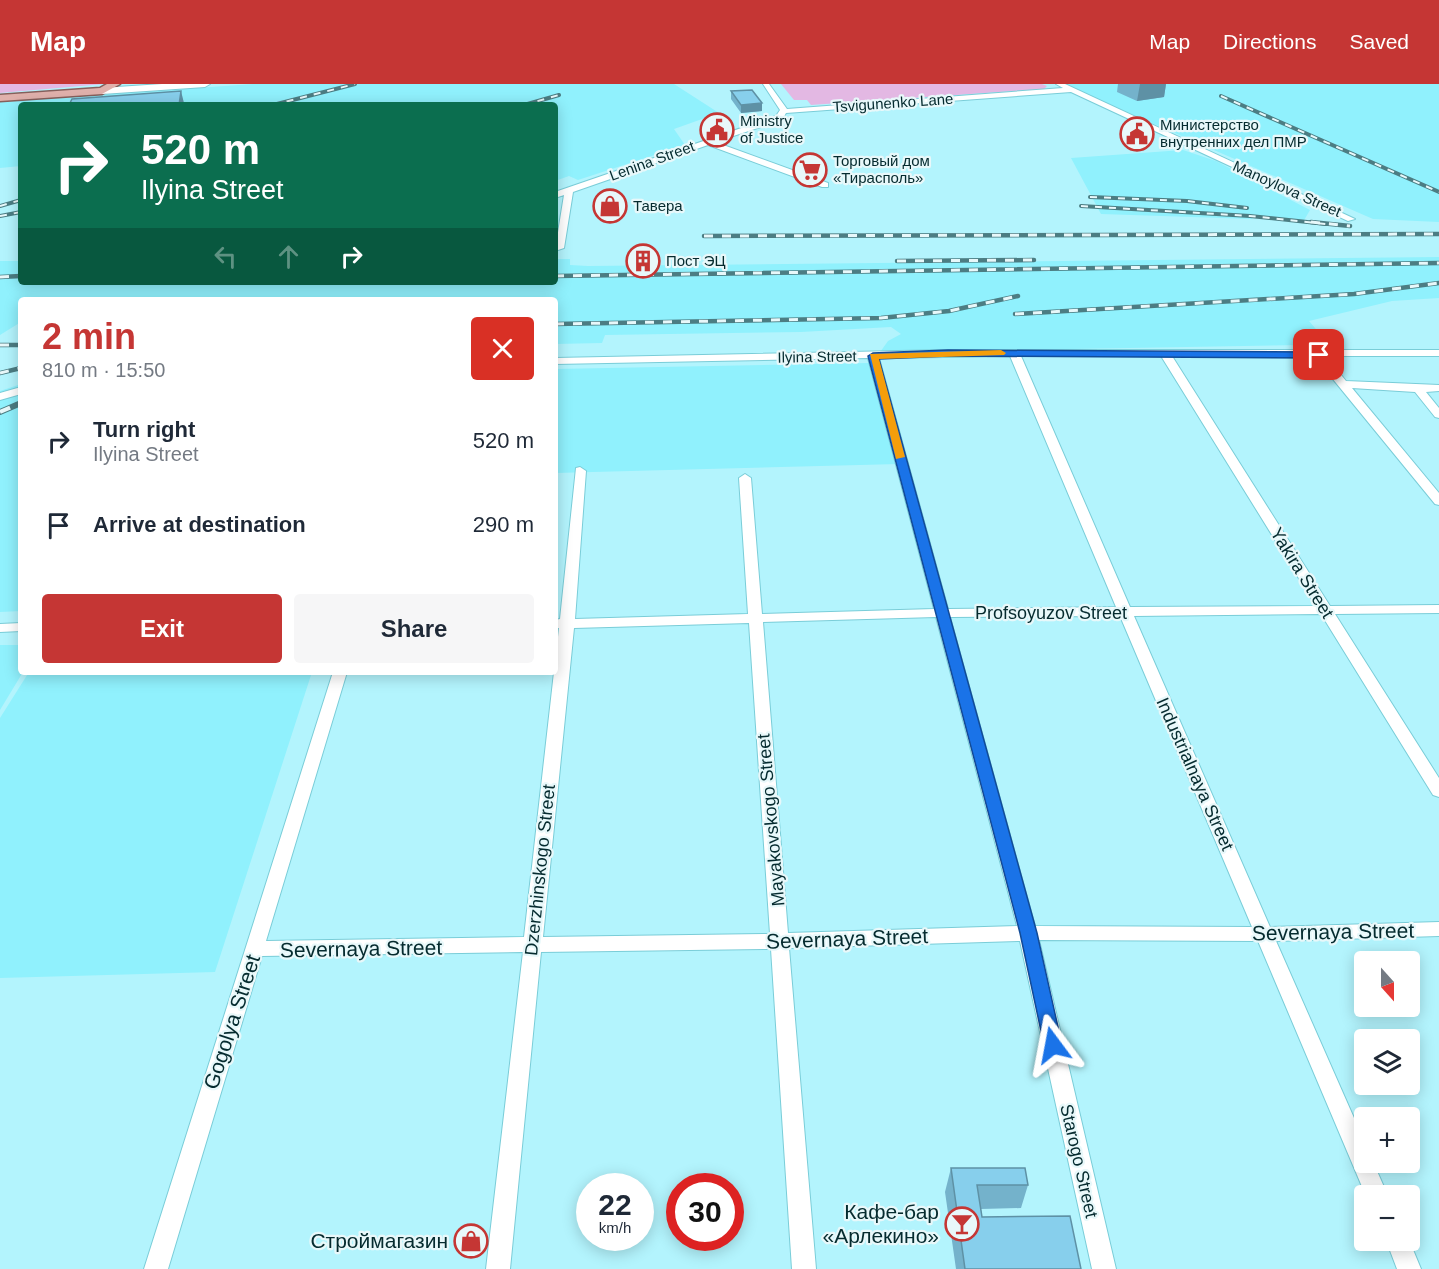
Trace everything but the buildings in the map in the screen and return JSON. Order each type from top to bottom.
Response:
[{"type":"main road","points":[[0,98],[102,91],[114,84]]},
{"type":"street","points":[[102,91],[205,84]]},
{"type":"street","points":[[766,84],[784,111]]},
{"type":"street","name":"Manoylova Street","points":[[1059,84],[1351,219]]},
{"type":"street","name":"Tsvigunenko Lane","points":[[784,111],[1073,90]]},
{"type":"street","name":"Lenina Street","points":[[558,194],[776,119],[784,111]]},
{"type":"street","points":[[706,142],[825,185]]},
{"type":"street","points":[[558,248],[569,190]]},
{"type":"street","points":[[558,211],[566,211]]},
{"type":"street","name":"Ilyina Street","points":[[558,361],[1014,353],[1166,355],[1439,353]]},
{"type":"street","name":"Industrialnaya Street","points":[[1014,353],[1372,1185]]},
{"type":"street","name":"Yakira Street","points":[[1166,355],[1325,612],[1439,790]]},
{"type":"street","points":[[1319,355],[1439,501]]},
{"type":"street","name":"Starogo Street","points":[[873,356],[940,613],[1028,933],[1104,1269]]},
{"type":"street","points":[[1342,384],[1418,389],[1439,388]]},
{"type":"street","points":[[1418,389],[1439,414]]},
{"type":"street","points":[[0,397],[18,391]]},
{"type":"street","name":"Dzerzhinskogo Street","points":[[558,656],[580,471]]},
{"type":"street","name":"Mayakovskogo Street","points":[[745,478],[753,620],[781,941],[804,1269]]},
{"type":"street","name":"Profsoyuzov Street","points":[[561,624],[940,613],[1325,612],[1439,609]]},
{"type":"street","points":[[0,628],[18,627]]},
{"type":"street","name":"Gogolya Street","points":[[156,1269],[339,675]]},
{"type":"street","name":"Dzerzhinskogo Street","points":[[498,1269],[556,675]]},
{"type":"street","name":"Severnaya Street","points":[[255,949],[781,941],[1028,933],[1265,934],[1439,930]]},
{"type":"street","points":[[1401,1251],[1409,1269]]},
{"type":"shaded area","points":[[0,84],[104,84],[0,93]]},
{"type":"shaded area","points":[[253,84],[674,84],[719,113],[674,129],[685,145],[578,180],[569,176],[558,180],[558,102],[18,102],[18,166],[0,168],[0,102]]},
{"type":"shaded area","points":[[781,84],[1042,84],[1047,86],[1044,89],[811,105],[807,100],[794,100]]},
{"type":"shaded area","points":[[1062,84],[1439,84],[1439,222],[1373,219]]},
{"type":"shaded area","points":[[1183,150],[1216,161],[1310,210],[1303,222],[1253,217],[1252,219],[1101,214],[1071,158]]},
{"type":"shaded area","points":[[1439,257],[1439,298],[1392,301],[1309,321],[1333,349],[1302,345],[898,352],[878,355],[888,341],[901,334],[891,327],[801,332],[605,335],[602,343],[558,344],[558,297],[18,297],[18,324],[0,335],[0,261],[18,261],[18,285],[558,285],[558,259],[570,259],[570,265]]},
{"type":"shaded area","points":[[869,363],[899,464],[558,473],[558,369]]},
{"type":"shaded area","points":[[18,385],[18,611],[0,612],[0,391]]},
{"type":"shaded area","points":[[0,645],[18,645],[18,675],[21,675],[0,710]]},
{"type":"shaded area","points":[[27,675],[311,675],[215,972],[0,978],[0,718]]},
{"type":"railway","points":[[285,102],[355,84]]},
{"type":"railway","points":[[534,102],[559,95]]},
{"type":"railway","points":[[1221,96],[1439,192]]},
{"type":"railway","points":[[1090,197],[1187,201],[1247,208]]},
{"type":"railway","points":[[0,206],[18,201]]},
{"type":"railway","points":[[1081,206],[1250,216],[1326,224]]},
{"type":"railway","points":[[0,216],[18,213]]},
{"type":"railway","points":[[1311,222],[1350,226]]},
{"type":"railway","points":[[704,236],[1439,234]]},
{"type":"railway","points":[[897,261],[1034,260]]},
{"type":"railway","points":[[558,276],[1439,263]]},
{"type":"railway","points":[[0,277],[18,276]]},
{"type":"railway","points":[[1015,314],[1354,294],[1439,283]]},
{"type":"railway","points":[[558,324],[881,318],[949,311],[1018,296]]},
{"type":"railway","points":[[0,345],[18,345]]},
{"type":"railway","points":[[0,373],[18,369]]},
{"type":"railway","points":[[0,412],[18,404]]},
{"type":"slow traffic","points":[[899,457],[873,356],[1001,353]]},
{"type":"place","name":"Ministry of Justice","points":[[717,130]]},
{"type":"place","name":"Министерство внутренних дел ПМР","points":[[1137,134]]},
{"type":"place","name":"Торговый дом «Тирасполь»","points":[[810,170]]},
{"type":"place","name":"Тавера","points":[[610,206]]},
{"type":"place","name":"Пост ЭЦ","points":[[643,261]]},
{"type":"place","name":"Кафе-бар «Арлекино»","points":[[962,1224]]},
{"type":"place","name":"Строймагазин","points":[[471,1241]]},
{"type":"route","points":[[1053,1045],[1028,933],[940,613],[873,356],[948,353],[1319,355]]}]
